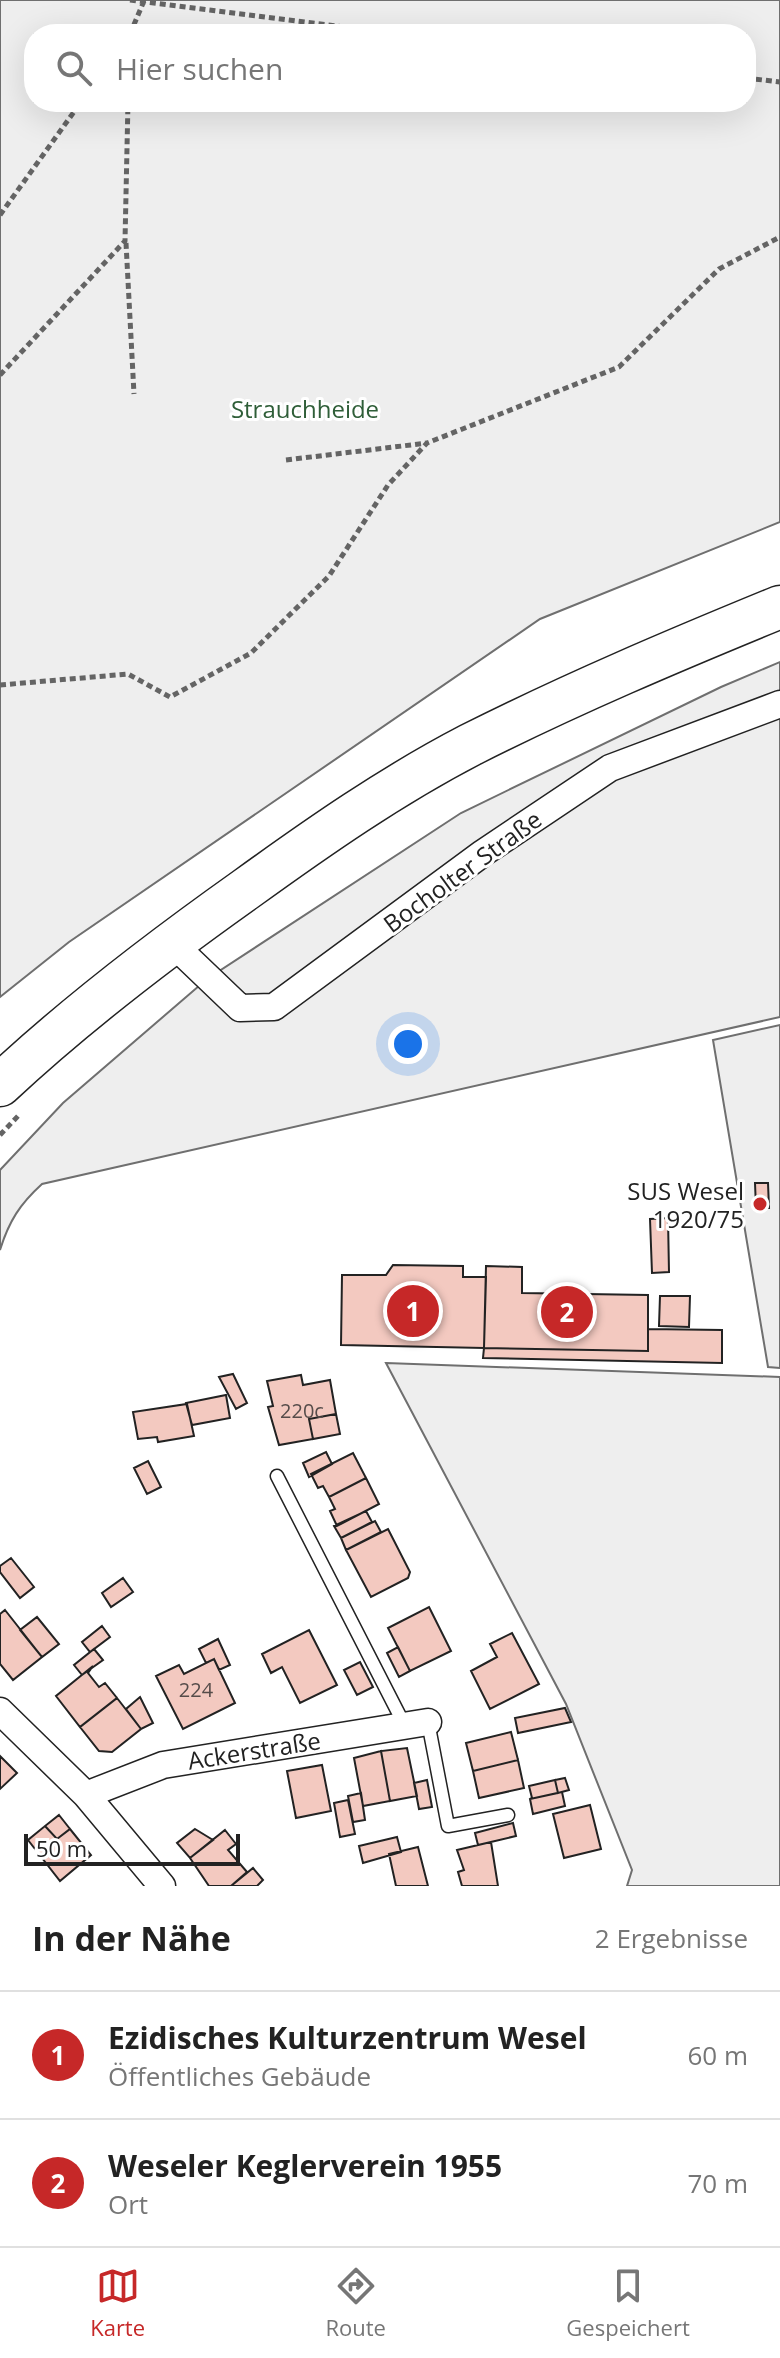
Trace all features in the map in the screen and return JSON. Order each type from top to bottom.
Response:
[{"type":"main road","points":[[15,1094],[55,1034],[171,942],[334,826],[468,747],[578,693],[780,607]]},
{"type":"street","name":"Bocholter Straße","points":[[171,942],[240,1008],[274,1007],[483,853],[610,768],[780,704]]},
{"type":"street","points":[[0,1711],[86,1795],[162,1886]]},
{"type":"street","name":"Ackerstraße","points":[[86,1795],[163,1765],[416,1724]]},
{"type":"lane","points":[[277,1476],[416,1724],[448,1826],[508,1815]]},
{"type":"path","points":[[130,0],[322,24]]},
{"type":"path","points":[[134,24],[144,1]]},
{"type":"path","points":[[756,79],[780,82]]},
{"type":"path","points":[[0,215],[74,112]]},
{"type":"path","points":[[128,112],[125,241],[134,394]]},
{"type":"path","points":[[286,460],[427,443],[619,367],[719,269],[780,237]]},
{"type":"path","points":[[0,375],[125,241]]},
{"type":"path","points":[[0,685],[128,674],[170,697],[251,653],[329,576],[388,485],[427,443]]},
{"type":"path","points":[[0,1135],[15,1094]]},
{"type":"green space","name":"Strauchheide","points":[[0,0],[780,0],[780,522],[540,619],[69,942],[0,997]]},
{"type":"green space","points":[[780,662],[780,1017],[42,1184],[16,1214],[0,1250],[0,1170],[63,1103],[207,979],[461,813],[721,687]]},
{"type":"green space","name":"SUS Wesel 1920/75","points":[[780,1025],[780,1368],[768,1367],[713,1040]]},
{"type":"green space","points":[[386,1363],[780,1377],[780,1886],[627,1886],[632,1870],[566,1704]]},
{"type":"building","points":[[755,1183],[768,1183],[769,1208],[756,1208]]},
{"type":"building","points":[[668,1218],[669,1272],[652,1273],[650,1219]]},
{"type":"building","points":[[393,1265],[463,1266],[463,1277],[486,1277],[484,1348],[341,1345],[342,1275],[386,1275]]},
{"type":"building","points":[[486,1266],[522,1267],[522,1293],[648,1295],[648,1351],[484,1348]]},
{"type":"building","points":[[660,1296],[690,1296],[689,1327],[659,1326]]},
{"type":"building","points":[[648,1329],[722,1330],[722,1363],[483,1358],[484,1348],[648,1351]]},
{"type":"building","points":[[233,1374],[247,1403],[236,1409],[219,1377]]},
{"type":"building","points":[[301,1375],[303,1385],[330,1380],[336,1414],[309,1419],[313,1439],[279,1445],[268,1407],[273,1406],[267,1381]]},
{"type":"building","points":[[226,1395],[230,1418],[192,1425],[186,1403]]},
{"type":"building","points":[[187,1404],[194,1436],[158,1442],[157,1437],[138,1439],[133,1412]]},
{"type":"building","points":[[336,1414],[340,1434],[313,1439],[309,1419]]},
{"type":"building","points":[[326,1452],[332,1464],[309,1477],[303,1463]]},
{"type":"building","points":[[353,1453],[366,1478],[329,1497],[323,1486],[318,1488],[311,1474]]},
{"type":"building","points":[[148,1461],[161,1487],[147,1494],[134,1468]]},
{"type":"building","points":[[366,1478],[379,1504],[337,1526],[330,1511],[335,1509],[329,1497]]},
{"type":"building","points":[[366,1511],[372,1522],[341,1538],[334,1526]]},
{"type":"building","points":[[375,1521],[381,1532],[346,1550],[341,1538]]},
{"type":"building","points":[[388,1529],[410,1572],[408,1578],[371,1597],[346,1550]]},
{"type":"building","points":[[11,1558],[34,1587],[20,1598],[0,1572],[0,1566]]},
{"type":"building","points":[[123,1578],[133,1592],[111,1607],[102,1593]]},
{"type":"building","points":[[429,1607],[451,1651],[410,1671],[388,1628]]},
{"type":"building","points":[[5,1610],[42,1657],[13,1680],[0,1664],[0,1614]]},
{"type":"building","points":[[37,1617],[59,1644],[42,1657],[20,1630]]},
{"type":"building","points":[[102,1626],[110,1637],[90,1652],[82,1642]]},
{"type":"building","points":[[309,1630],[337,1685],[300,1703],[282,1667],[271,1673],[262,1654]]},
{"type":"building","points":[[512,1633],[539,1684],[490,1709],[471,1671],[497,1657],[490,1644]]},
{"type":"building","points":[[218,1639],[230,1665],[219,1670],[214,1659],[206,1663],[199,1649]]},
{"type":"building","points":[[398,1647],[410,1671],[399,1677],[387,1653]]},
{"type":"building","points":[[94,1649],[103,1660],[82,1675],[74,1665]]},
{"type":"building","points":[[214,1659],[235,1703],[183,1729],[156,1676],[179,1665],[184,1674]]},
{"type":"building","points":[[360,1662],[373,1687],[357,1695],[344,1670]]},
{"type":"building","points":[[93,1666],[88,1673],[99,1687],[105,1683],[117,1698],[80,1727],[56,1696]]},
{"type":"building","points":[[140,1697],[153,1723],[141,1729],[126,1709]]},
{"type":"building","points":[[117,1698],[141,1729],[112,1752],[99,1751],[80,1727]]},
{"type":"building","points":[[565,1708],[571,1722],[518,1733],[515,1718]]},
{"type":"building","points":[[511,1732],[518,1760],[473,1771],[466,1743]]},
{"type":"building","points":[[407,1748],[417,1796],[390,1801],[381,1751]]},
{"type":"building","points":[[381,1751],[390,1801],[363,1806],[354,1758]]},
{"type":"building","points":[[0,1756],[17,1773],[0,1789]]},
{"type":"building","points":[[518,1760],[524,1788],[479,1798],[473,1771]]},
{"type":"building","points":[[322,1765],[331,1811],[296,1818],[287,1771]]},
{"type":"building","points":[[565,1778],[569,1790],[558,1793],[555,1780]]},
{"type":"building","points":[[427,1780],[432,1807],[419,1809],[414,1783]]},
{"type":"building","points":[[555,1780],[558,1793],[530,1799],[529,1786]]},
{"type":"building","points":[[562,1792],[565,1806],[533,1814],[530,1799]]},
{"type":"building","points":[[361,1793],[365,1820],[353,1822],[348,1796]]},
{"type":"building","points":[[348,1800],[355,1834],[340,1837],[334,1803]]},
{"type":"building","points":[[590,1805],[601,1849],[564,1858],[553,1814]]},
{"type":"building","points":[[59,1815],[70,1829],[57,1839],[45,1826]]},
{"type":"building","points":[[513,1823],[516,1836],[478,1845],[475,1833]]},
{"type":"building","points":[[45,1826],[57,1839],[70,1829],[91,1855],[60,1881],[28,1840]]},
{"type":"building","points":[[195,1829],[213,1840],[190,1858],[177,1843]]},
{"type":"building","points":[[225,1830],[236,1844],[228,1850],[247,1872],[231,1886],[209,1886],[190,1858]]},
{"type":"building","points":[[397,1837],[401,1852],[363,1863],[359,1846]]},
{"type":"building","points":[[491,1842],[498,1886],[462,1886],[458,1872],[464,1870],[457,1850]]},
{"type":"building","points":[[418,1847],[428,1886],[396,1886],[389,1854]]},
{"type":"building","points":[[253,1868],[263,1880],[257,1886],[231,1886]]},
{"type":"place","name":"SUS Wesel 1920/75","points":[[760,1204]]},
{"type":"place","name":"Ezidisches Kulturzentrum Wesel","points":[[413,1311]]},
{"type":"place","name":"Weseler Keglerverein 1955","points":[[567,1312]]}]
